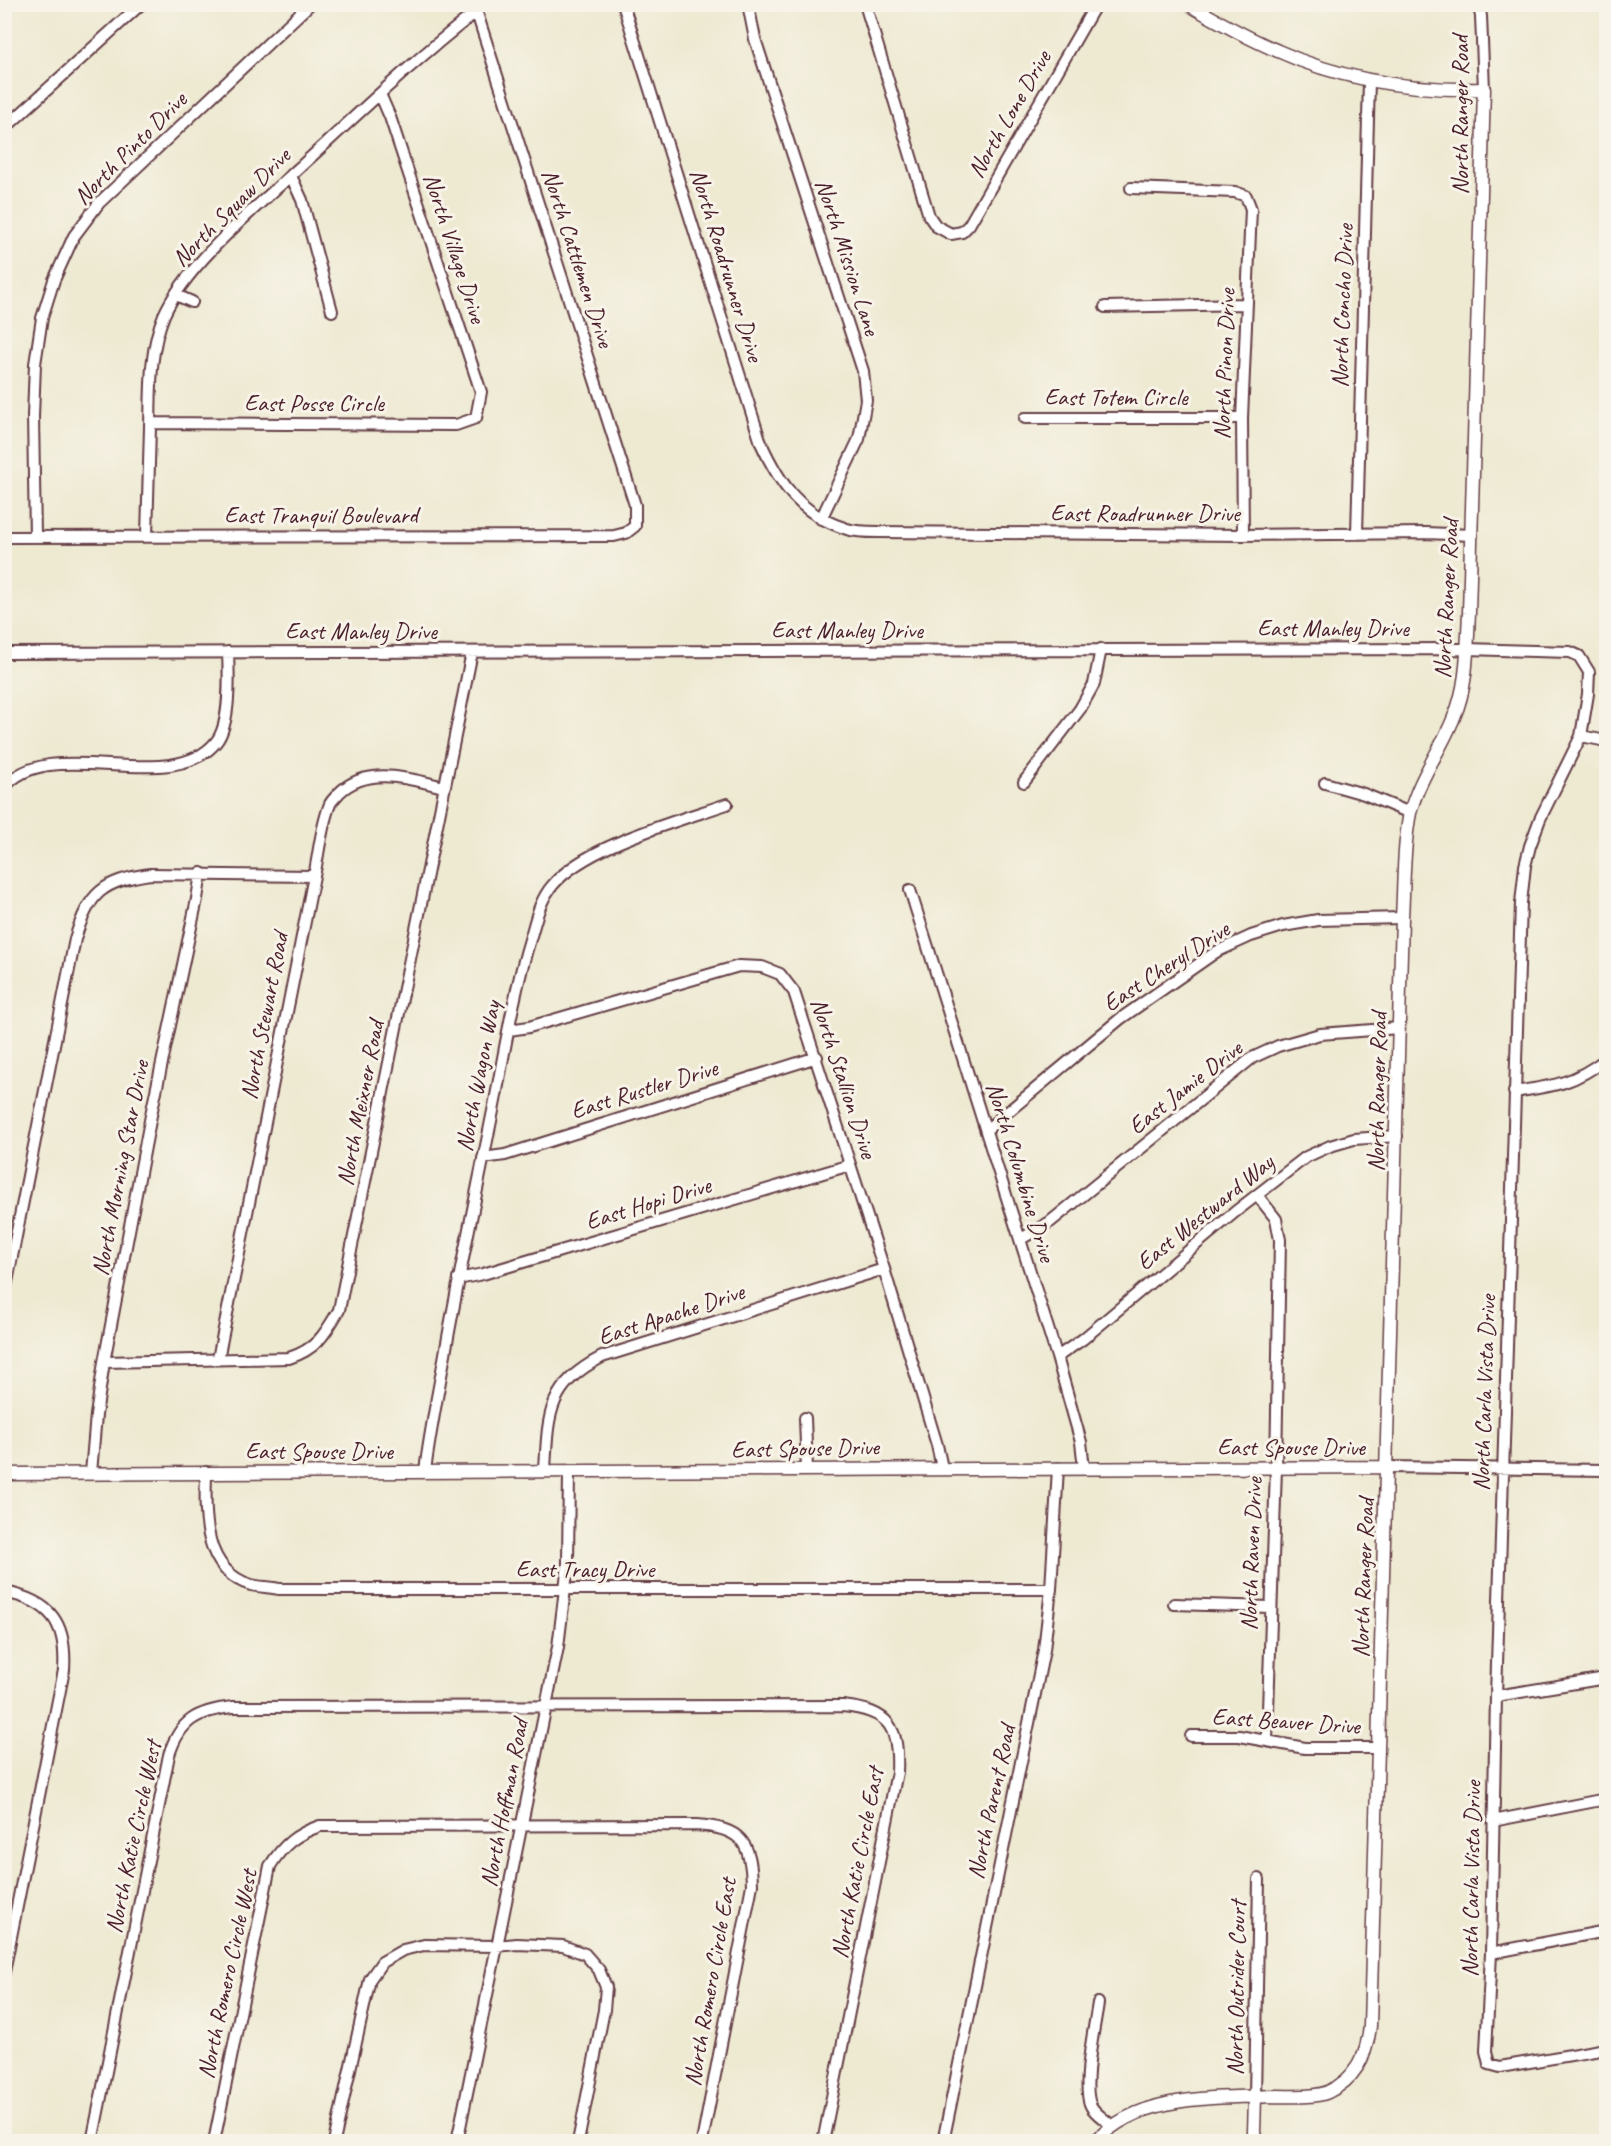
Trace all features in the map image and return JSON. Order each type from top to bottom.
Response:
[{"type":"street","points":[[4,129],[141,4]]},
{"type":"street","name":"North Pinto Drive","points":[[35,536],[33,416],[35,364],[42,318],[54,280],[74,236],[99,203],[310,4]]},
{"type":"street","name":"North Roadrunner Drive","points":[[623,4],[761,444],[782,484],[798,503],[821,519]]},
{"type":"street","name":"North Mission Lane","points":[[748,4],[755,39],[863,371],[866,400],[860,439],[821,519]]},
{"type":"street","name":"North Lone Drive","points":[[865,4],[929,216],[936,226],[951,234],[962,232],[969,225],[1096,4]]},
{"type":"street","points":[[1188,4],[1278,52],[1327,70],[1369,81],[1422,87],[1484,89]]},
{"type":"street","name":"North Squaw Drive","points":[[147,536],[151,366],[165,314],[176,295],[198,264],[475,8]]},
{"type":"street","name":"North Cattlemen Drive","points":[[475,8],[635,505],[635,526]]},
{"type":"street","name":"North Ranger Road","points":[[1095,2142],[1112,2126],[1136,2112],[1169,2104],[1326,2093],[1344,2082],[1358,2067],[1368,2048],[1371,2026],[1388,1467],[1402,918],[1410,813],[1419,788],[1454,719],[1461,698],[1467,649],[1484,89],[1479,10]]},
{"type":"street","name":"North Concho Drive","points":[[1357,534],[1369,81]]},
{"type":"street","name":"North Village Drive","points":[[380,94],[390,117],[481,392],[476,418]]},
{"type":"street","points":[[291,176],[302,200],[333,311]]},
{"type":"street","name":"North Pinon Drive","points":[[1131,188],[1235,192],[1246,196],[1251,209],[1242,418],[1243,535]]},
{"type":"street","points":[[176,295],[192,302]]},
{"type":"street","points":[[1105,307],[1247,304]]},
{"type":"street","name":"East Posse Circle","points":[[150,423],[456,425],[476,418]]},
{"type":"street","name":"East Totem Circle","points":[[1025,418],[1242,418]]},
{"type":"street","name":"East Roadrunner Drive","points":[[821,519],[848,530],[879,532],[1472,536]]},
{"type":"street","name":"East Tranquil Boulevard","points":[[4,537],[614,536],[635,526]]},
{"type":"street","points":[[1024,782],[1080,709],[1095,684],[1101,649]]},
{"type":"street","name":"East Manley Drive","points":[[4,653],[1101,649],[1467,649],[1570,652],[1579,656],[1589,672],[1581,736]]},
{"type":"street","points":[[4,788],[9,782],[32,768],[57,765],[171,766],[200,757],[218,741],[226,716],[229,684],[228,652]]},
{"type":"street","name":"North Meixner Road","points":[[104,1362],[289,1358],[306,1353],[320,1340],[339,1310],[472,652]]},
{"type":"street","points":[[1581,736],[1606,741]]},
{"type":"street","name":"North Carla Vista Drive","points":[[1581,736],[1540,819],[1525,866],[1521,903],[1492,1821],[1491,1953],[1486,2051],[1490,2064],[1500,2067],[1606,2049]]},
{"type":"street","name":"North Stewart Road","points":[[218,1359],[331,801],[345,787],[361,779],[379,776],[398,777],[444,788]]},
{"type":"street","points":[[1325,783],[1364,794],[1410,813]]},
{"type":"street","name":"North Wagon Way","points":[[425,1471],[458,1280],[522,965],[539,907],[551,887],[566,872],[585,859],[607,848],[727,804]]},
{"type":"street","name":"North Morning Star Drive","points":[[91,1473],[104,1362],[152,1110],[201,873]]},
{"type":"street","points":[[4,1297],[75,939],[82,916],[93,900],[107,885],[150,874],[314,876]]},
{"type":"street","name":"North Columbine Drive","points":[[910,890],[1057,1357],[1081,1442],[1084,1468]]},
{"type":"street","name":"East Cheryl Drive","points":[[986,1130],[1120,1019],[1216,952],[1251,936],[1283,926],[1318,920],[1402,918]]},
{"type":"street","name":"North Stallion Drive","points":[[509,1030],[529,1027],[739,966],[762,967],[780,974],[794,992],[816,1057],[938,1445],[942,1468]]},
{"type":"street","name":"East Jamie Drive","points":[[1021,1239],[1050,1222],[1252,1058],[1278,1046],[1320,1034],[1400,1028]]},
{"type":"street","name":"East Rustler Drive","points":[[483,1158],[506,1155],[816,1057]]},
{"type":"street","points":[[1514,1092],[1558,1086],[1590,1072],[1606,1059]]},
{"type":"street","name":"East Westward Way","points":[[1057,1357],[1083,1339],[1306,1157],[1330,1146],[1354,1139],[1397,1136]]},
{"type":"street","name":"East Hopi Drive","points":[[458,1280],[850,1165]]},
{"type":"street","name":"North Raven Drive","points":[[1257,1195],[1276,1219],[1280,1240],[1276,1468],[1266,1741]]},
{"type":"street","name":"East Apache Drive","points":[[545,1470],[546,1439],[553,1403],[568,1379],[582,1367],[603,1357],[884,1269]]},
{"type":"street","points":[[805,1418],[807,1470]]},
{"type":"street","name":"East Spouse Drive","points":[[4,1474],[942,1468],[1388,1467],[1606,1470]]},
{"type":"street","name":"North Parent Road","points":[[943,2142],[1044,1650],[1051,1589],[1058,1468]]},
{"type":"street","name":"North Hoffman Road","points":[[457,2142],[544,1706],[558,1647],[566,1590],[569,1471]]},
{"type":"street","name":"East Tracy Drive","points":[[206,1472],[205,1517],[210,1541],[218,1560],[233,1576],[251,1585],[279,1589],[1051,1589]]},
{"type":"street","points":[[4,1592],[27,1596],[50,1612],[62,1630],[65,1649],[62,1680],[4,1972]]},
{"type":"street","points":[[1174,1604],[1270,1606]]},
{"type":"street","points":[[1496,1696],[1606,1678]]},
{"type":"street","name":"North Katie Circle West","points":[[92,2142],[169,1755],[174,1737],[185,1724],[214,1709],[232,1707],[544,1706]]},
{"type":"street","name":"North Katie Circle East","points":[[544,1706],[843,1706],[874,1711],[894,1731],[898,1749],[897,1772],[823,2142]]},
{"type":"street","name":"East Beaver Drive","points":[[1191,1736],[1239,1736],[1305,1748],[1378,1748]]},
{"type":"street","points":[[1492,1821],[1606,1798]]},
{"type":"street","name":"North Romero Circle West","points":[[214,2142],[270,1866],[287,1842],[303,1832],[320,1826],[521,1826]]},
{"type":"street","name":"North Romero Circle East","points":[[521,1826],[715,1826],[733,1834],[745,1845],[752,1862],[752,1885],[702,2142]]},
{"type":"street","name":"North Outrider Court","points":[[1255,2097],[1259,1879]]},
{"type":"street","points":[[1491,1953],[1606,1931]]},
{"type":"street","points":[[334,2142],[370,1979],[382,1962],[403,1950],[424,1945],[517,1944],[563,1946],[585,1954],[599,1970],[606,1987],[604,2010],[578,2142]]},
{"type":"street","points":[[1098,2003],[1088,2096],[1092,2107],[1112,2126]]},
{"type":"street","points":[[1255,2097],[1256,2142]]}]
